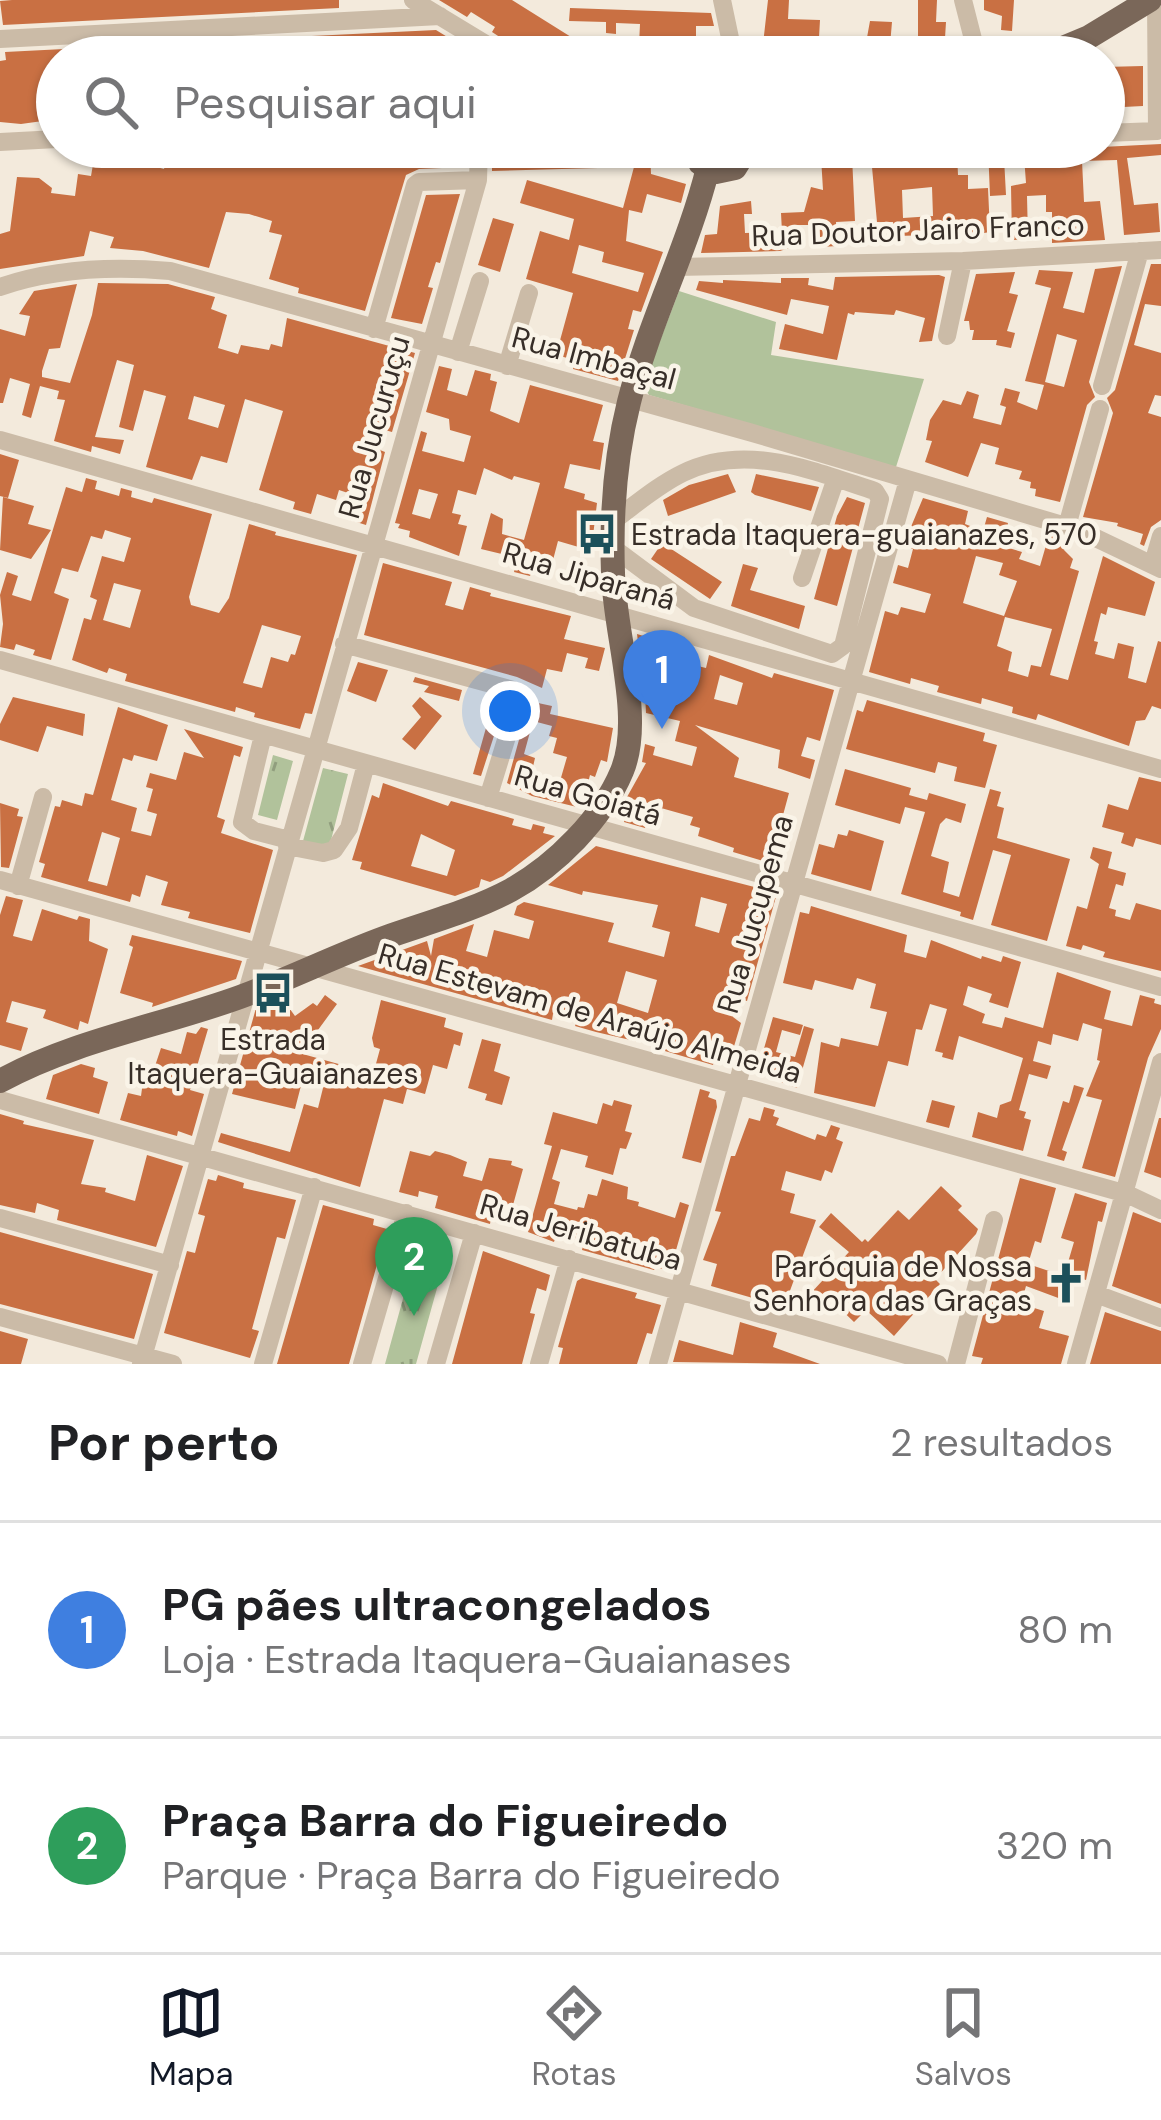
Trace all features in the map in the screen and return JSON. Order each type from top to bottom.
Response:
[{"type":"main road","points":[[1091,36],[1153,0]]},
{"type":"main road","points":[[0,1081],[50,1055],[247,994],[511,890],[543,869],[586,826],[608,798],[630,742],[614,614],[612,534],[630,399],[697,212],[719,168]]},
{"type":"street","points":[[413,0],[473,36]]},
{"type":"street","points":[[722,0],[730,36]]},
{"type":"street","points":[[962,0],[972,36]]},
{"type":"street","points":[[1125,132],[1157,131],[1153,0]]},
{"type":"street","points":[[57,36],[440,16]]},
{"type":"street","points":[[0,39],[36,37]]},
{"type":"street","points":[[0,142],[36,140]]},
{"type":"street","name":"Rua Jucuruçu","points":[[288,843],[478,168]]},
{"type":"street","points":[[374,329],[417,183],[478,180]]},
{"type":"street","name":"Rua Doutor Jairo Franco","points":[[676,267],[963,261],[1161,250]]},
{"type":"street","points":[[1102,386],[1140,251]]},
{"type":"street","points":[[947,337],[963,261]]},
{"type":"street","name":"Rua Imbaçal","points":[[0,286],[99,267],[170,272],[1067,526],[1157,566]]},
{"type":"street","points":[[458,352],[480,281]]},
{"type":"street","points":[[507,365],[529,292]]},
{"type":"street","points":[[1067,526],[1100,409]]},
{"type":"street","name":"Rua Jiparaná","points":[[0,440],[1161,769]]},
{"type":"street","points":[[742,457],[836,478],[875,491],[880,499],[843,646],[836,654],[694,608],[612,534],[678,475],[703,464],[742,457]]},
{"type":"street","points":[[802,578],[836,478]]},
{"type":"street","name":"Rua Jucupema","points":[[658,1364],[908,480]]},
{"type":"street","points":[[1157,566],[1161,536]]},
{"type":"street","points":[[344,644],[513,690]]},
{"type":"street","name":"Rua Goiatá","points":[[0,660],[1161,987]]},
{"type":"street","points":[[488,798],[514,714]]},
{"type":"street","points":[[263,735],[242,822],[254,831],[323,853],[334,850],[349,828],[366,764]]},
{"type":"street","points":[[9,883],[43,796]]},
{"type":"street","points":[[143,1360],[288,843]]},
{"type":"street","name":"Rua Estevam de Araújo Almeida","points":[[9,883],[1124,1193],[1161,1210]]},
{"type":"street","points":[[1076,1364],[1161,1062]]},
{"type":"street","name":"Rua Jeribatuba","points":[[0,1100],[938,1364]]},
{"type":"street","points":[[263,1364],[314,1187]]},
{"type":"street","points":[[362,1364],[406,1214]]},
{"type":"street","points":[[0,1218],[170,1265]]},
{"type":"street","points":[[956,1364],[994,1220]]},
{"type":"street","points":[[436,1364],[474,1233]]},
{"type":"street","points":[[539,1364],[569,1259]]},
{"type":"street","points":[[1096,1294],[1161,1318]]},
{"type":"street","points":[[0,1317],[143,1360],[173,1364]]},
{"type":"green space","points":[[679,291],[776,322],[771,355],[924,379],[896,467],[649,395],[643,385]]},
{"type":"green space","points":[[273,755],[293,761],[277,820],[258,815]]},
{"type":"green space","points":[[323,768],[348,774],[329,848],[303,841]]},
{"type":"green space","points":[[420,1237],[449,1245],[416,1364],[385,1364]]},
{"type":"building","points":[[339,0],[339,8],[3,25],[0,1]]},
{"type":"building","points":[[439,0],[512,0],[569,36],[498,36],[492,32],[495,27],[471,12],[467,17]]},
{"type":"building","points":[[768,0],[789,0],[788,19],[820,20],[819,36],[764,36]]},
{"type":"building","points":[[918,0],[937,0],[936,22],[946,22],[945,36],[918,36]]},
{"type":"building","points":[[984,0],[1014,0],[1012,31],[1001,30],[1002,16],[984,10]]},
{"type":"building","points":[[570,8],[711,13],[714,26],[696,26],[696,36],[639,36],[640,24],[616,23],[616,34],[606,33],[606,22],[569,21]]},
{"type":"building","points":[[870,21],[892,22],[891,36],[867,36]]},
{"type":"building","points":[[436,30],[446,36],[312,36]]},
{"type":"building","points":[[36,50],[36,122],[0,122],[0,61],[6,60],[5,52]]},
{"type":"building","points":[[1125,66],[1143,66],[1143,106],[1125,107]]},
{"type":"building","points":[[1161,144],[1161,155],[1127,158],[1134,205],[1158,203],[1160,232],[1124,235],[1118,168],[1125,168],[1125,146]]},
{"type":"building","points":[[92,168],[442,168],[406,175],[365,311],[298,293],[299,288],[269,279],[282,235],[269,232],[272,221],[249,214],[226,212],[209,268],[110,248],[114,237],[90,231],[84,256],[0,269],[0,234],[10,231],[17,177],[39,178],[52,188],[51,193],[75,196],[78,174],[91,176]]},
{"type":"building","points":[[492,168],[598,168],[492,171]]},
{"type":"building","points":[[634,168],[651,168],[651,174],[686,184],[681,203],[647,194],[642,213],[629,210],[626,241],[663,252],[641,312],[633,310],[628,329],[634,330],[618,381],[573,369],[575,360],[556,355],[573,293],[526,279],[540,231],[569,240],[574,219],[520,203],[527,180],[623,208]],"holes":[[[579,245],[604,252],[602,262],[644,273],[638,292],[572,273]]]},
{"type":"building","points":[[822,168],[853,168],[855,221],[836,222],[837,246],[821,247],[817,225],[793,225],[795,246],[780,251],[701,253],[705,235],[717,234],[720,206],[751,201],[752,214],[744,214],[745,233],[782,232],[781,213],[804,212],[811,187],[823,190]]},
{"type":"building","points":[[872,168],[958,168],[958,175],[968,175],[968,189],[988,188],[990,232],[934,240],[934,235],[896,236],[893,222],[877,222]],"holes":[[[932,187],[933,216],[903,218],[902,190]]]},
{"type":"building","points":[[989,168],[1005,168],[1006,195],[990,196]]},
{"type":"building","points":[[1025,168],[1082,168],[1084,202],[1100,201],[1105,240],[1052,243],[1052,212],[1046,212],[1046,195],[1027,196],[1028,239],[1012,240],[1011,186],[1026,183]]},
{"type":"building","points":[[460,194],[428,287],[433,288],[422,324],[391,318],[426,195]]},
{"type":"building","points":[[493,218],[514,224],[500,272],[478,265]]},
{"type":"building","points":[[1151,264],[1161,264],[1161,306],[1145,304],[1134,345],[1161,353],[1161,396],[1155,395],[1148,413],[1161,417],[1161,520],[1151,527],[1144,546],[1140,544],[1143,534],[1118,523],[1083,517],[1113,413],[1107,398],[1115,390]]},
{"type":"building","points":[[1122,266],[1089,382],[1095,397],[1087,405],[1060,502],[1035,496],[1031,482],[1019,479],[1022,471],[995,464],[999,448],[981,443],[968,477],[925,462],[932,441],[926,440],[930,420],[943,400],[961,405],[967,391],[979,395],[973,418],[1001,425],[1005,388],[1020,392],[1017,402],[1037,410],[1044,385],[1025,381],[1051,288],[1035,284],[1039,270],[1073,272],[1063,308],[1084,313],[1095,269]],"holes":[[[1057,334],[1077,340],[1064,387],[1045,382]]]},
{"type":"building","points":[[1015,272],[1009,293],[1018,295],[1007,331],[1015,333],[1011,348],[996,345],[997,340],[972,340],[974,330],[964,321],[976,274]]},
{"type":"building","points":[[835,277],[945,277],[932,341],[919,342],[925,318],[896,310],[894,315],[848,313],[837,360],[779,349],[785,324],[823,334],[829,306],[791,299],[787,315],[696,290],[699,281],[781,283],[781,278],[809,278],[808,285],[833,290]]},
{"type":"building","points":[[98,283],[168,284],[215,297],[211,309],[227,315],[218,348],[238,354],[241,345],[269,350],[271,344],[282,347],[287,318],[415,353],[392,432],[385,430],[380,450],[385,452],[366,525],[350,520],[357,496],[339,490],[336,500],[317,494],[311,514],[293,509],[295,502],[259,490],[283,411],[245,399],[227,463],[201,456],[192,480],[146,467],[166,396],[144,390],[133,431],[119,427],[134,365],[117,360],[95,437],[124,440],[120,454],[92,446],[91,452],[54,441],[65,400],[57,399],[59,391],[40,386],[31,418],[22,415],[30,384],[10,378],[0,403],[0,329],[25,336],[30,316],[19,314],[34,291],[77,284],[60,348],[49,349],[42,377],[70,383]],"holes":[[[194,396],[225,405],[218,428],[188,419]]]},
{"type":"building","points":[[439,366],[452,369],[447,390],[467,396],[475,370],[491,374],[490,380],[497,382],[490,411],[519,423],[530,385],[603,405],[593,441],[604,443],[600,470],[570,464],[564,488],[597,503],[592,544],[584,542],[582,548],[558,541],[553,560],[536,560],[530,576],[514,572],[518,558],[481,549],[491,513],[503,519],[502,534],[524,540],[540,483],[514,476],[512,480],[484,468],[476,495],[458,490],[452,513],[461,515],[458,524],[467,526],[459,556],[409,537],[410,531],[395,523],[421,431],[427,433],[422,451],[464,462],[471,436],[450,430],[449,419],[426,412]],"holes":[[[419,489],[438,494],[430,519],[412,514]]]},
{"type":"building","points":[[0,454],[19,460],[8,498],[0,496]]},
{"type":"building","points":[[728,474],[736,492],[668,516],[663,500],[689,485]]},
{"type":"building","points":[[756,474],[819,487],[811,511],[755,495],[751,492]]},
{"type":"building","points":[[86,478],[97,481],[95,489],[119,496],[121,488],[132,491],[131,497],[152,503],[154,498],[212,514],[189,597],[191,605],[219,613],[229,598],[249,524],[357,555],[312,714],[305,713],[300,729],[254,717],[255,713],[236,707],[235,712],[125,681],[127,674],[109,668],[107,673],[72,660],[84,618],[91,620],[97,600],[90,597],[102,556],[124,562],[131,538],[105,530],[102,539],[91,536],[78,572],[62,568],[54,593],[69,599],[51,660],[16,644],[14,650],[0,647],[0,595],[7,572],[18,576],[12,595],[31,601],[66,487],[82,492]],"holes":[[[114,583],[141,590],[130,628],[103,620]],[[262,625],[301,636],[288,662],[271,657],[262,688],[243,683]]]},
{"type":"building","points":[[3,497],[34,506],[28,524],[51,530],[31,559],[0,550]]},
{"type":"building","points":[[847,497],[865,503],[837,606],[814,599],[837,516]]},
{"type":"building","points":[[923,498],[968,511],[965,524],[983,531],[987,517],[1008,523],[1002,546],[1022,552],[1019,559],[1040,566],[1049,535],[1067,541],[1064,550],[1073,559],[1070,568],[1079,571],[1050,675],[1068,680],[1103,556],[1155,582],[1145,616],[1108,607],[1106,615],[1101,613],[1094,641],[1098,642],[1095,654],[1114,659],[1118,643],[1134,647],[1128,678],[1146,683],[1161,642],[1161,709],[1152,706],[1145,720],[1136,721],[1129,746],[1038,714],[1036,720],[1012,713],[1013,707],[982,698],[981,704],[937,692],[939,686],[911,678],[910,684],[869,672],[885,611],[898,615],[901,607],[925,613],[931,594],[893,583],[898,565],[908,568],[913,549],[903,546]],"holes":[[[976,556],[1003,563],[999,575],[1017,581],[1004,616],[963,603]],[[1005,617],[1052,629],[1041,667],[1031,665],[1028,677],[1008,671],[1012,652],[997,646]]]},
{"type":"building","points":[[662,543],[722,582],[710,599],[651,559]]},
{"type":"building","points":[[383,563],[452,582],[445,605],[463,610],[470,587],[571,616],[564,639],[605,648],[599,671],[585,668],[588,658],[567,653],[562,672],[547,669],[542,688],[364,635]]},
{"type":"building","points":[[743,564],[758,568],[750,590],[805,606],[799,629],[731,606]]},
{"type":"building","points":[[637,634],[663,642],[661,648],[667,650],[658,676],[642,672]]},
{"type":"building","points":[[709,655],[772,678],[774,673],[834,690],[820,741],[807,737],[801,756],[815,760],[810,779],[778,768],[780,750],[695,725],[739,758],[734,777],[789,793],[770,863],[698,836],[700,828],[690,825],[693,817],[661,808],[657,823],[647,820],[645,828],[624,822],[628,808],[622,806],[646,763],[642,762],[645,744],[655,747],[653,755],[692,766],[697,747],[675,741],[680,721],[646,713],[645,693],[661,698],[668,670],[682,674],[685,663],[706,668]],"holes":[[[720,675],[743,683],[737,705],[714,699]]]},
{"type":"building","points":[[358,662],[388,670],[376,702],[347,691]]},
{"type":"building","points":[[415,677],[462,690],[459,701],[424,692],[429,686],[413,682]]},
{"type":"building","points":[[13,697],[85,714],[83,736],[47,726],[38,752],[0,740],[0,724]]},
{"type":"building","points":[[420,697],[442,716],[415,750],[402,739],[421,717],[412,706]]},
{"type":"building","points":[[867,700],[985,733],[983,741],[997,745],[985,788],[954,781],[957,767],[938,762],[935,773],[846,749],[857,710],[863,712]]},
{"type":"building","points":[[493,703],[504,705],[481,776],[473,774]]},
{"type":"building","points":[[538,703],[552,706],[550,714],[613,728],[607,762],[601,760],[595,777],[590,775],[585,795],[589,796],[581,808],[532,796],[507,783],[527,711],[535,713]],"holes":[[[533,721],[552,726],[549,736],[557,738],[553,753],[567,757],[558,788],[530,780],[535,758],[524,754]]]},
{"type":"building","points":[[118,707],[168,725],[157,761],[134,755],[132,761],[123,758],[111,800],[137,808],[131,831],[151,836],[157,814],[147,811],[153,789],[146,787],[150,773],[176,780],[184,752],[204,758],[184,729],[243,747],[240,757],[234,755],[217,817],[225,820],[221,833],[273,850],[250,933],[188,918],[190,912],[161,905],[168,882],[146,875],[140,897],[132,894],[130,902],[41,877],[45,864],[39,862],[55,806],[60,807],[62,800],[82,806],[85,793],[93,795]],"holes":[[[102,832],[120,838],[107,886],[88,881]]]},
{"type":"building","points":[[845,769],[911,788],[909,795],[927,800],[929,793],[966,804],[961,823],[946,818],[940,824],[931,856],[949,862],[943,892],[959,897],[990,789],[1001,792],[997,806],[1004,808],[997,838],[1070,859],[1047,941],[991,925],[1011,855],[993,850],[973,920],[901,894],[925,812],[905,807],[900,824],[835,805]]},
{"type":"building","points":[[1139,777],[1161,782],[1161,845],[1136,838],[1133,847],[1121,843],[1124,833],[1102,827],[1108,804],[1128,810]]},
{"type":"building","points":[[383,783],[448,806],[451,801],[514,819],[512,825],[531,830],[533,824],[545,827],[543,833],[555,836],[503,876],[490,882],[481,879],[479,887],[455,896],[360,869],[362,862],[352,860],[372,795],[379,798]],"holes":[[[421,834],[455,850],[447,876],[411,866]]]},
{"type":"building","points":[[0,803],[19,809],[17,816],[23,817],[9,868],[1,867]]},
{"type":"building","points":[[849,830],[884,841],[871,891],[811,874],[819,844],[834,848],[838,834],[847,836]]},
{"type":"building","points":[[596,846],[777,893],[747,1001],[738,998],[733,1017],[741,1023],[729,1063],[715,1058],[713,1065],[658,1049],[660,1042],[640,1036],[639,1042],[596,1032],[553,1014],[552,1020],[358,966],[427,941],[431,956],[434,939],[474,924],[466,951],[487,957],[494,930],[529,939],[534,921],[514,915],[524,902],[614,923],[608,942],[664,957],[670,932],[652,927],[658,905],[583,891],[582,895],[548,885]],"holes":[[[701,897],[727,904],[719,933],[695,926]],[[626,971],[657,980],[648,1013],[617,1003]]]},
{"type":"building","points":[[1093,847],[1112,852],[1108,868],[1126,873],[1123,886],[1116,884],[1109,908],[1116,910],[1115,916],[1130,920],[1136,903],[1161,910],[1161,971],[1103,957],[1105,952],[1083,945],[1081,950],[1066,946],[1077,906],[1087,909],[1099,864],[1090,858]]},
{"type":"building","points":[[6,896],[23,900],[13,936],[32,941],[42,909],[77,920],[79,916],[90,919],[89,941],[108,949],[88,1024],[80,1021],[78,1030],[43,1018],[46,1010],[12,1001],[6,1022],[28,1028],[21,1051],[0,1045],[0,915]]},
{"type":"building","points":[[811,906],[907,935],[904,952],[926,958],[931,940],[981,959],[1001,962],[1003,956],[1021,962],[1008,1008],[989,1002],[992,994],[968,986],[963,1005],[985,1014],[982,1023],[1002,1028],[1005,1017],[1043,1028],[1057,972],[1111,991],[1104,1019],[1132,1026],[1140,995],[1155,999],[1161,1005],[1161,1029],[1148,1058],[1115,1177],[1082,1168],[1102,1100],[1086,1096],[1100,1061],[1102,1029],[1083,1023],[1078,1041],[1053,1034],[1051,1045],[1038,1041],[1033,1061],[1051,1066],[1047,1079],[1029,1074],[1019,1110],[1031,1120],[1023,1151],[972,1137],[978,1112],[997,1118],[1000,1105],[1011,1101],[1023,1058],[959,1036],[953,1060],[942,1057],[943,1053],[935,1051],[947,1009],[930,1004],[922,1030],[916,1029],[908,1066],[888,1061],[875,1107],[814,1093],[821,1042],[839,1047],[841,1038],[878,1046],[887,1012],[870,1008],[876,984],[857,978],[853,990],[815,980],[812,990],[783,983],[800,912],[809,914]]},
{"type":"building","points":[[132,935],[242,961],[236,979],[152,1007],[153,1003],[120,993]]},
{"type":"building","points":[[325,995],[337,1004],[318,1030],[320,1038],[299,1053],[353,1068],[350,1076],[371,1082],[380,1049],[374,1047],[372,1038],[381,1000],[446,1018],[444,1027],[463,1033],[460,1046],[454,1044],[447,1069],[433,1065],[425,1094],[407,1089],[403,1104],[384,1099],[360,1187],[218,1142],[221,1133],[290,1152],[304,1104],[318,1108],[325,1080],[304,1074],[295,1109],[232,1094],[256,1008],[269,1005],[273,1010],[284,1001],[295,1016],[313,1003],[317,1006]]},
{"type":"building","points":[[773,1017],[803,1025],[800,1035],[782,1030],[776,1052],[795,1057],[804,1026],[814,1029],[797,1088],[757,1073]]},
{"type":"building","points":[[201,1027],[208,1029],[190,1090],[204,1094],[192,1136],[120,1120],[128,1093],[141,1096],[145,1067],[154,1069],[161,1048],[181,1054],[187,1032],[196,1034]]},
{"type":"building","points":[[482,1039],[501,1044],[494,1071],[510,1077],[502,1105],[468,1088]]},
{"type":"building","points":[[81,1064],[95,1068],[93,1077],[108,1082],[99,1114],[46,1099],[53,1075]]},
{"type":"building","points":[[1074,1085],[1084,1088],[1062,1150],[1067,1152],[1064,1161],[1047,1156],[1063,1101],[1069,1103]]},
{"type":"building","points":[[700,1089],[710,1092],[708,1097],[716,1100],[717,1107],[701,1163],[682,1158]]},
{"type":"building","points":[[614,1100],[632,1105],[625,1131],[632,1133],[626,1149],[620,1148],[613,1175],[585,1167],[588,1156],[561,1149],[552,1179],[560,1182],[554,1204],[584,1208],[588,1194],[597,1196],[602,1179],[628,1187],[627,1199],[639,1202],[638,1206],[675,1218],[680,1202],[689,1205],[670,1271],[582,1250],[584,1242],[556,1235],[554,1242],[528,1232],[552,1146],[544,1144],[553,1112],[597,1124],[603,1103],[612,1106]]},
{"type":"building","points":[[932,1100],[955,1106],[949,1128],[926,1122]]},
{"type":"building","points":[[764,1107],[775,1110],[776,1125],[815,1140],[817,1134],[826,1137],[831,1125],[840,1128],[836,1139],[843,1142],[832,1173],[825,1170],[821,1181],[786,1171],[781,1190],[795,1194],[790,1213],[816,1220],[784,1307],[711,1286],[717,1264],[703,1260],[721,1212],[715,1211],[731,1156],[735,1156],[749,1118],[760,1121]]},
{"type":"building","points":[[0,1114],[94,1140],[81,1184],[106,1188],[105,1192],[135,1201],[147,1155],[183,1166],[156,1247],[57,1220],[59,1210],[37,1203],[35,1213],[0,1205]]},
{"type":"building","points":[[1161,1118],[1161,1178],[1144,1172]]},
{"type":"building","points":[[410,1151],[430,1156],[435,1151],[467,1162],[463,1176],[482,1181],[489,1158],[512,1161],[511,1165],[523,1169],[508,1223],[491,1218],[490,1224],[435,1208],[438,1196],[399,1192]]},
{"type":"building","points":[[218,1175],[244,1183],[243,1188],[296,1200],[285,1239],[277,1237],[252,1329],[259,1331],[250,1358],[164,1333],[187,1251],[195,1253],[205,1216],[198,1214],[208,1179],[216,1181]]},
{"type":"building","points":[[1020,1178],[1056,1188],[1041,1243],[1035,1241],[1028,1264],[1064,1276],[1074,1242],[1061,1238],[1075,1193],[1107,1203],[1102,1222],[1098,1221],[1086,1280],[1076,1277],[1071,1293],[1064,1290],[1061,1299],[1026,1286],[1021,1304],[1044,1311],[1039,1328],[1069,1336],[1061,1364],[981,1364],[983,1358],[972,1356]]},
{"type":"building","points":[[941,1186],[978,1229],[935,1279],[940,1284],[894,1336],[866,1310],[854,1322],[830,1299],[823,1306],[810,1294],[849,1252],[819,1227],[831,1213],[862,1242],[868,1242],[898,1210],[909,1220]]},
{"type":"building","points":[[323,1205],[374,1219],[373,1225],[387,1229],[349,1364],[277,1364]]},
{"type":"building","points":[[1133,1212],[1161,1223],[1161,1304],[1112,1286]]},
{"type":"building","points":[[0,1232],[153,1274],[134,1339],[0,1304]]},
{"type":"building","points":[[483,1251],[550,1275],[546,1291],[537,1288],[522,1364],[452,1364]]},
{"type":"building","points":[[582,1278],[661,1305],[637,1364],[559,1364],[563,1348],[558,1347],[577,1281]]},
{"type":"building","points":[[1105,1312],[1161,1331],[1161,1364],[1090,1364]]},
{"type":"building","points":[[740,1322],[777,1333],[773,1347],[820,1364],[673,1362],[679,1340],[733,1355]]},
{"type":"building","points":[[0,1331],[28,1339],[21,1364],[0,1364]]},
{"type":"place","name":"Estrada Itaquera-guaianazes, 570","points":[[597,534]]},
{"type":"place","name":"PG pães ultracongelados","points":[[662,729]]},
{"type":"place","name":"Estrada Itaquera-Guaianazes","points":[[273,993]]},
{"type":"place","name":"Paróquia de Nossa Senhora das Graças","points":[[1066,1283]]},
{"type":"place","name":"Praça Barra do Figueiredo","points":[[414,1316]]}]
